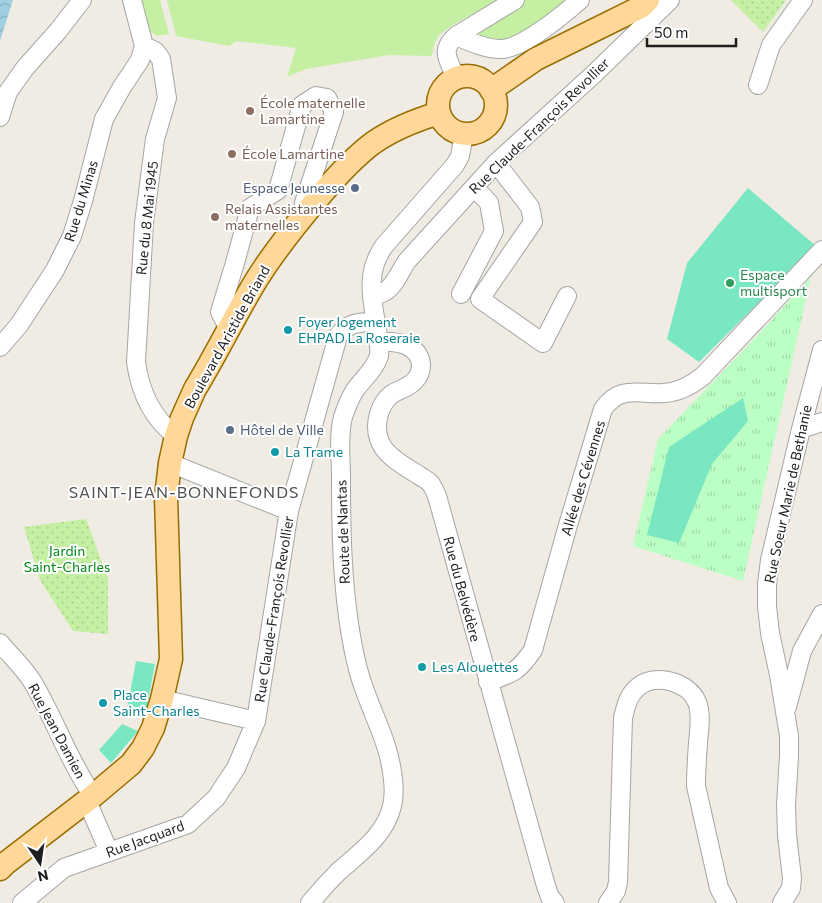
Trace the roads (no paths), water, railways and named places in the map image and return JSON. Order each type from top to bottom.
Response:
[{"type":"main road","points":[[492,90],[536,59],[641,7],[648,0]]},
{"type":"main road","points":[[464,76],[472,76],[486,83],[492,90],[496,107],[494,116],[482,130],[464,134],[448,128],[442,121],[438,105],[439,96],[448,82],[464,76]]},
{"type":"main road","name":"Boulevard Aristide Briand","points":[[0,869],[90,799],[131,764],[143,748],[153,728],[171,659],[166,497],[170,462],[195,389],[257,279],[272,256],[339,174],[373,143],[398,128],[418,119],[439,113]]},
{"type":"street","points":[[0,118],[8,92],[24,68],[58,31],[82,0]]},
{"type":"street","points":[[132,0],[144,46]]},
{"type":"street","points":[[456,78],[446,51],[448,43],[456,36],[515,0]]},
{"type":"street","points":[[456,36],[489,48],[509,48],[545,28],[580,0]]},
{"type":"street","name":"Rue Claude-François Revollier","points":[[372,296],[384,292],[392,286],[407,261],[496,164],[594,74],[670,0]]},
{"type":"street","points":[[758,85],[771,45],[803,0]]},
{"type":"street","name":"Rue du Minas","points":[[0,347],[19,325],[55,270],[72,236],[104,119],[140,60],[144,46]]},
{"type":"street","name":"Rue du 8 Mai 1945","points":[[144,46],[155,51],[160,59],[167,98],[155,139],[144,223],[136,362],[138,378],[150,407],[158,419],[167,430],[182,425]]},
{"type":"street","points":[[229,329],[220,312],[250,208],[278,190],[302,105],[316,96],[326,98],[334,112],[304,203],[310,208]]},
{"type":"street","name":"Route de Nantas","points":[[310,903],[321,889],[368,846],[380,832],[389,816],[394,797],[388,749],[356,663],[344,588],[341,426],[353,393],[379,355],[371,276],[379,253],[384,246],[455,165],[460,156],[464,134]]},
{"type":"street","points":[[496,164],[530,207],[533,222],[480,299],[543,343],[567,296]]},
{"type":"street","points":[[461,294],[494,231],[488,203],[474,187]]},
{"type":"street","name":"Allée des Cévennes","points":[[488,682],[511,674],[523,665],[533,650],[574,507],[604,409],[608,403],[622,394],[632,392],[664,393],[685,388],[694,383],[703,376],[822,250]]},
{"type":"street","name":"Rue Claude-François Revollier","points":[[256,721],[289,511],[338,336],[351,325],[375,321]]},
{"type":"street","name":"Rue du Belvédère","points":[[378,342],[390,341],[411,347],[417,352],[421,361],[421,370],[418,378],[412,384],[390,395],[379,412],[377,421],[379,441],[392,458],[430,483],[437,496],[546,886],[550,897],[555,903]]},
{"type":"street","name":"Rue Soeur Marie de Bethanie","points":[[782,903],[791,888],[792,878],[787,836],[786,788],[789,736],[770,633],[767,584],[770,560],[822,350]]},
{"type":"street","points":[[801,429],[822,422]]},
{"type":"street","points":[[170,462],[289,511]]},
{"type":"street","points":[[785,712],[802,651],[822,614]]},
{"type":"street","name":"Rue Jean Damien","points":[[0,643],[31,680],[51,717],[90,799],[109,852]]},
{"type":"street","points":[[608,903],[616,891],[618,882],[623,718],[631,695],[638,687],[647,681],[658,679],[684,687],[697,702],[699,724],[696,786],[719,888],[727,903]]},
{"type":"street","points":[[162,699],[256,721]]},
{"type":"street","name":"Rue Jacquard","points":[[22,903],[64,868],[188,824],[216,798],[236,768],[256,721]]},
{"type":"water","points":[[0,0],[13,0],[0,41]]},
{"type":"place","name":"École maternelle Lamartine","points":[[250,111]]},
{"type":"place","name":"École Lamartine","points":[[232,154]]},
{"type":"place","name":"Espace Jeunesse","points":[[355,188]]},
{"type":"place","name":"Relais Assistantes maternelles","points":[[215,217]]},
{"type":"place","name":"Espace multisport","points":[[730,283]]},
{"type":"place","name":"Foyer logement EHPAD La Roseraie","points":[[288,330]]},
{"type":"place","name":"Hôtel de Ville","points":[[230,430]]},
{"type":"place","name":"La Trame","points":[[275,452]]},
{"type":"place","name":"Les Alouettes","points":[[422,667]]},
{"type":"place","name":"Place Saint-Charles","points":[[103,703]]},
{"type":"district","name":"SAINT-JEAN-BONNEFONDS","points":[[184,492]]},
{"type":"park label","name":"Jardin Saint-Charles","points":[[67,560]]}]
